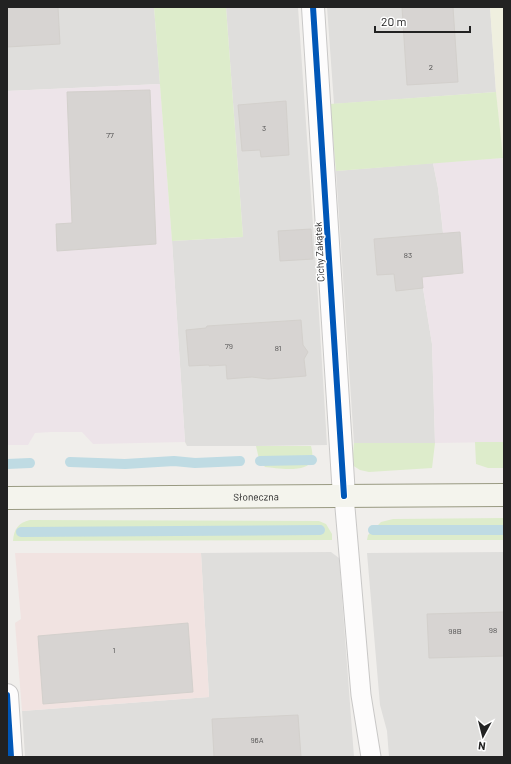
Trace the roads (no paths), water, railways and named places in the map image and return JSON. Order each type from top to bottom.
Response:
[{"type":"main road","name":"Słoneczna","points":[[7,498],[504,495]]},
{"type":"street","name":"Cichy Zakątek","points":[[313,7],[344,496]]},
{"type":"street","points":[[7,695],[11,757]]},
{"type":"lane","points":[[344,496],[361,695],[370,757]]},
{"type":"waterway","points":[[260,461],[312,460]]},
{"type":"waterway","points":[[70,462],[125,464],[174,461],[195,463],[240,461]]},
{"type":"waterway","points":[[7,464],[30,463]]},
{"type":"waterway","points":[[21,532],[320,530]]},
{"type":"waterway","points":[[373,530],[504,530]]}]
